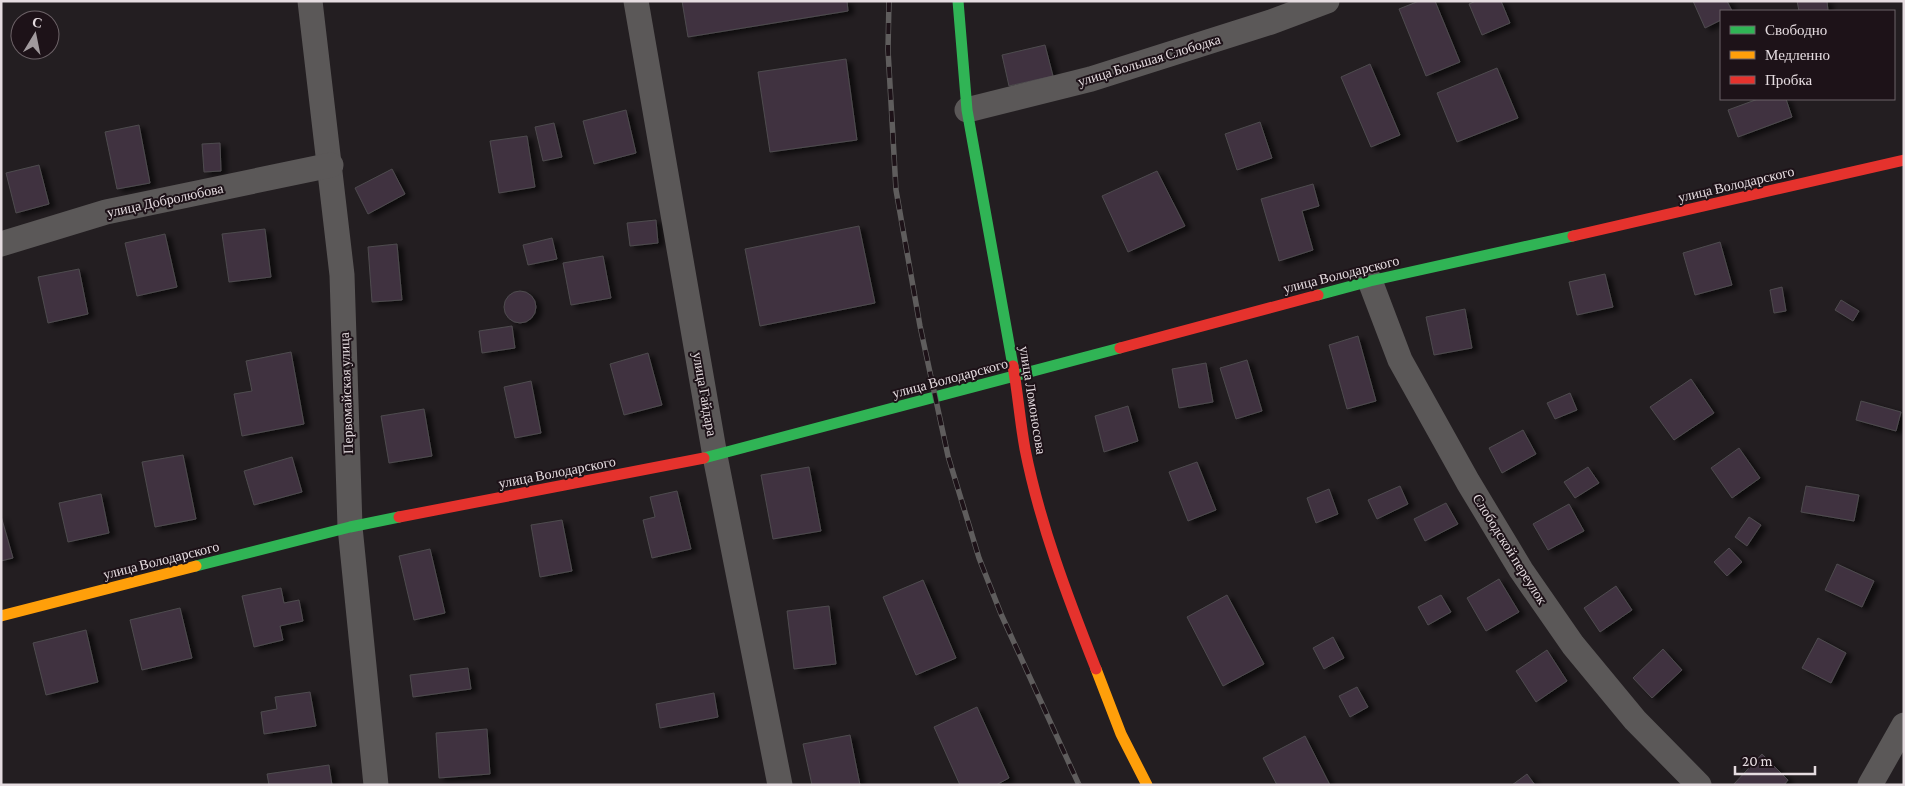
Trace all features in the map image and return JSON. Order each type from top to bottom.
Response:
[{"type":"main road","name":"улица Ломоносова","points":[[958,1],[967,110],[1015,376],[1025,449],[1046,530],[1068,596],[1121,734],[1147,785]]},
{"type":"main road","name":"улица Володарского","points":[[1,616],[350,528],[715,456],[1370,281],[1762,194],[1904,160]]},
{"type":"street","name":"Первомайская улица","points":[[310,1],[331,165],[342,275],[350,528],[376,785]]},
{"type":"street","name":"улица Гайдара","points":[[636,1],[715,456],[780,785]]},
{"type":"street","name":"улица Большая Слободка","points":[[967,110],[1091,79],[1270,22],[1327,1]]},
{"type":"street","name":"улица Добролюбова","points":[[1,244],[106,212],[331,165]]},
{"type":"street","name":"Слободской переулок","points":[[1370,281],[1400,360],[1468,482],[1521,570],[1573,645],[1635,720],[1699,785]]},
{"type":"street","points":[[1870,785],[1904,725]]},
{"type":"building","points":[[682,1],[847,1],[848,11],[688,37]]},
{"type":"building","points":[[1419,1],[1435,1],[1460,62],[1426,76],[1399,9]]},
{"type":"building","points":[[1476,1],[1501,1],[1510,23],[1482,35],[1469,4]]},
{"type":"building","points":[[1693,1],[1727,1],[1732,10],[1720,10],[1720,20],[1705,28]]},
{"type":"building","points":[[1797,1],[1827,1],[1828,10],[1799,10]]},
{"type":"building","points":[[1045,45],[1053,76],[1009,86],[1002,55]]},
{"type":"building","points":[[846,59],[857,140],[770,152],[758,72]]},
{"type":"building","points":[[1370,64],[1400,135],[1371,147],[1341,77]]},
{"type":"building","points":[[1497,68],[1518,118],[1457,142],[1437,93]]},
{"type":"building","points":[[1755,100],[1786,100],[1792,117],[1738,137],[1728,110]]},
{"type":"building","points":[[626,110],[636,153],[594,164],[583,121]]},
{"type":"building","points":[[1260,122],[1272,158],[1237,170],[1225,134]]},
{"type":"building","points":[[554,123],[562,157],[543,161],[535,127]]},
{"type":"building","points":[[139,125],[150,183],[117,189],[105,132]]},
{"type":"building","points":[[527,136],[535,187],[499,193],[490,141]]},
{"type":"building","points":[[220,143],[221,171],[204,172],[202,144]]},
{"type":"building","points":[[39,165],[49,204],[16,213],[6,173]]},
{"type":"building","points":[[392,169],[405,194],[368,214],[355,188]]},
{"type":"building","points":[[1157,171],[1185,226],[1128,252],[1102,196]]},
{"type":"building","points":[[1313,184],[1319,206],[1302,211],[1313,250],[1279,261],[1261,199]]},
{"type":"building","points":[[656,220],[658,243],[630,246],[627,223]]},
{"type":"building","points":[[859,226],[875,303],[760,326],[745,249]]},
{"type":"building","points":[[265,229],[271,277],[229,282],[222,234]]},
{"type":"building","points":[[165,234],[177,287],[137,296],[125,243]]},
{"type":"building","points":[[552,238],[557,259],[528,265],[523,245]]},
{"type":"building","points":[[1720,242],[1732,285],[1695,295],[1683,253]]},
{"type":"building","points":[[397,244],[402,300],[372,302],[368,247]]},
{"type":"building","points":[[603,256],[611,298],[571,305],[563,263]]},
{"type":"building","points":[[79,269],[88,314],[48,323],[38,277]]},
{"type":"building","points":[[1605,274],[1613,307],[1577,315],[1569,282]]},
{"type":"building","points":[[1782,287],[1786,311],[1774,313],[1770,290]]},
{"type":"building","points":[[520,291],[531,296],[536,307],[531,318],[520,323],[509,318],[504,307],[509,296]]},
{"type":"building","points":[[1841,300],[1859,311],[1853,321],[1835,310]]},
{"type":"building","points":[[1465,309],[1472,348],[1434,355],[1426,317]]},
{"type":"building","points":[[512,326],[515,348],[482,353],[479,331]]},
{"type":"building","points":[[1358,336],[1376,401],[1347,409],[1329,345]]},
{"type":"building","points":[[291,352],[304,424],[242,436],[234,394],[252,391],[246,361]]},
{"type":"building","points":[[648,353],[662,405],[624,415],[610,364]]},
{"type":"building","points":[[1247,360],[1262,411],[1236,419],[1220,368]]},
{"type":"building","points":[[1206,363],[1213,402],[1179,408],[1172,369]]},
{"type":"building","points":[[1691,379],[1714,413],[1674,440],[1650,407]]},
{"type":"building","points":[[531,381],[541,433],[515,438],[504,387]]},
{"type":"building","points":[[1570,393],[1577,410],[1555,419],[1547,403]]},
{"type":"building","points":[[1861,401],[1901,412],[1896,431],[1856,420]]},
{"type":"building","points":[[1128,406],[1138,441],[1104,452],[1095,416]]},
{"type":"building","points":[[424,409],[432,456],[389,463],[381,416]]},
{"type":"building","points":[[1523,430],[1536,454],[1502,473],[1489,448]]},
{"type":"building","points":[[1739,448],[1760,478],[1732,498],[1711,468]]},
{"type":"building","points":[[183,455],[196,519],[155,527],[142,462]]},
{"type":"building","points":[[292,457],[302,492],[254,505],[244,471]]},
{"type":"building","points":[[1197,462],[1216,510],[1188,521],[1169,472]]},
{"type":"building","points":[[809,467],[821,531],[773,539],[761,475]]},
{"type":"building","points":[[1588,467],[1599,483],[1575,498],[1564,482]]},
{"type":"building","points":[[1400,486],[1408,504],[1377,519],[1368,500]]},
{"type":"building","points":[[1806,486],[1859,495],[1854,521],[1801,512]]},
{"type":"building","points":[[1329,489],[1338,514],[1316,523],[1307,498]]},
{"type":"building","points":[[677,491],[691,549],[652,558],[643,520],[655,517],[650,497]]},
{"type":"building","points":[[101,494],[109,533],[68,542],[59,503]]},
{"type":"building","points":[[1446,503],[1458,524],[1425,541],[1414,519]]},
{"type":"building","points":[[1569,504],[1584,531],[1548,550],[1533,524]]},
{"type":"building","points":[[1,516],[13,558],[1,561]]},
{"type":"building","points":[[1749,517],[1761,525],[1747,546],[1735,537]]},
{"type":"building","points":[[562,520],[572,571],[540,577],[531,525]]},
{"type":"building","points":[[1729,548],[1742,562],[1727,576],[1714,562]]},
{"type":"building","points":[[430,549],[445,613],[414,620],[399,556]]},
{"type":"building","points":[[1837,564],[1874,581],[1862,607],[1825,590]]},
{"type":"building","points":[[1499,579],[1519,612],[1486,631],[1467,598]]},
{"type":"building","points":[[923,580],[956,658],[916,675],[883,597]]},
{"type":"building","points":[[1616,586],[1632,610],[1600,632],[1584,608]]},
{"type":"building","points":[[281,588],[284,603],[299,600],[303,621],[280,626],[283,640],[254,647],[242,596]]},
{"type":"building","points":[[1227,595],[1264,664],[1223,686],[1187,617]]},
{"type":"building","points":[[1441,595],[1451,612],[1428,625],[1418,607]]},
{"type":"building","points":[[829,606],[836,664],[794,669],[787,611]]},
{"type":"building","points":[[180,608],[192,658],[142,670],[130,620]]},
{"type":"building","points":[[86,630],[98,682],[46,695],[33,643]]},
{"type":"building","points":[[1333,637],[1344,658],[1324,669],[1313,648]]},
{"type":"building","points":[[1818,638],[1846,653],[1831,683],[1802,668]]},
{"type":"building","points":[[1663,649],[1682,670],[1652,698],[1633,678]]},
{"type":"building","points":[[1547,650],[1567,681],[1536,702],[1516,671]]},
{"type":"building","points":[[468,668],[471,689],[413,697],[410,675]]},
{"type":"building","points":[[1357,687],[1368,707],[1350,717],[1339,696]]},
{"type":"building","points":[[310,692],[316,726],[264,734],[261,712],[277,709],[275,697]]},
{"type":"building","points":[[714,693],[718,717],[660,728],[656,704]]},
{"type":"building","points":[[977,707],[1009,778],[996,785],[960,785],[934,727]]},
{"type":"building","points":[[487,729],[490,774],[439,778],[436,733]]},
{"type":"building","points":[[850,735],[860,785],[812,785],[803,744]]},
{"type":"building","points":[[1305,736],[1330,785],[1277,785],[1263,758]]},
{"type":"building","points":[[1762,754],[1788,780],[1784,785],[1733,785]]},
{"type":"building","points":[[329,765],[332,785],[269,785],[267,774]]},
{"type":"building","points":[[1527,774],[1535,785],[1512,785]]},
{"type":"railway","points":[[889,1],[888,50],[896,190],[920,326],[948,456],[979,558],[1001,614],[1079,785]]},
{"type":"traffic: fast","points":[[958,1],[967,110],[1013,366]]},
{"type":"traffic: fast","points":[[1318,295],[1370,281],[1573,236]]},
{"type":"traffic: fast","points":[[704,458],[1120,348]]},
{"type":"traffic: fast","points":[[196,566],[350,527],[399,517]]},
{"type":"traffic: slow","points":[[1,616],[196,566]]},
{"type":"traffic: slow","points":[[1096,669],[1121,734],[1147,785]]},
{"type":"traffic: jam","points":[[1573,236],[1904,160]]},
{"type":"traffic: jam","points":[[1120,348],[1318,295]]},
{"type":"traffic: jam","points":[[1013,366],[1025,449],[1038,505],[1065,588],[1096,669]]},
{"type":"traffic: jam","points":[[399,517],[704,458]]}]
